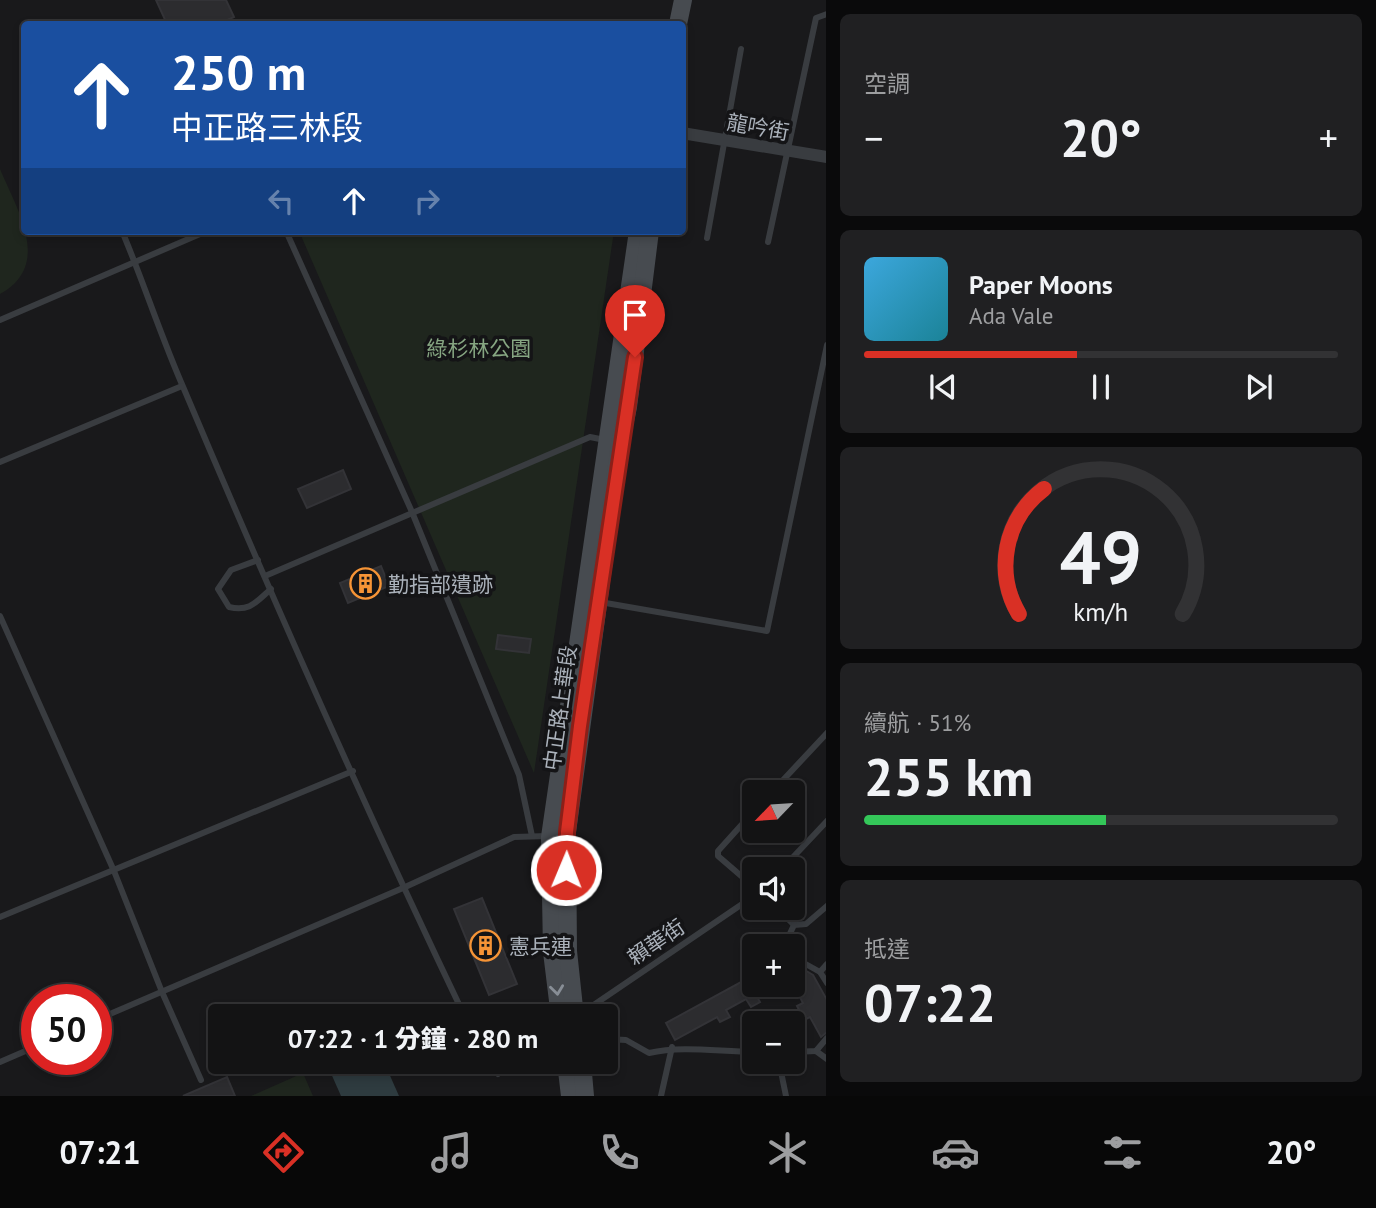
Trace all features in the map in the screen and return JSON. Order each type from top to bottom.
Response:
[{"type":"main road","points":[[668,21],[671,0]]},
{"type":"main road","points":[[679,21],[683,0]]},
{"type":"main road","points":[[620,410],[638,235]]},
{"type":"main road","points":[[620,410],[649,235]]},
{"type":"main road","name":"中正路上華段","points":[[558,1004],[552,953],[559,834],[620,410]]},
{"type":"main road","name":"中正路上華段","points":[[574,1004],[559,834],[598,602],[614,442]]},
{"type":"main road","points":[[567,1074],[570,1096]]},
{"type":"main road","points":[[583,1074],[585,1096]]},
{"type":"street","name":"龍吟街","points":[[686,134],[826,157]]},
{"type":"lane","points":[[768,242],[816,18],[826,14]]},
{"type":"lane","points":[[707,238],[741,49]]},
{"type":"lane","points":[[124,235],[182,386],[404,888],[459,1004]]},
{"type":"lane","points":[[0,320],[198,235]]},
{"type":"lane","points":[[288,235],[412,512],[519,775],[532,836]]},
{"type":"lane","points":[[598,602],[767,631],[825,359]]},
{"type":"lane","points":[[0,462],[182,386]]},
{"type":"lane","points":[[265,576],[590,438],[614,442]]},
{"type":"lane","points":[[258,560],[231,570],[218,589],[229,607],[239,609],[250,609],[271,589]]},
{"type":"lane","points":[[0,616],[114,871],[162,992],[201,1080]]},
{"type":"lane","points":[[783,780],[826,734]]},
{"type":"lane","points":[[0,917],[353,771]]},
{"type":"lane","points":[[793,857],[826,822]]},
{"type":"lane","points":[[742,824],[718,850],[718,856],[742,877]]},
{"type":"lane","points":[[112,1013],[404,888],[514,837],[559,834]]},
{"type":"lane","name":"賴華街","points":[[595,1004],[742,904]]},
{"type":"lane","points":[[789,920],[794,925],[806,924],[826,907]]},
{"type":"lane","points":[[790,934],[794,925]]},
{"type":"lane","points":[[805,964],[820,972],[826,981]]},
{"type":"lane","points":[[820,972],[826,965]]},
{"type":"lane","points":[[816,1051],[826,1039]]},
{"type":"lane","points":[[618,1040],[626,1040],[649,1053],[672,1047],[699,1051],[742,1052]]},
{"type":"lane","points":[[662,1096],[672,1047]]},
{"type":"lane","points":[[805,1051],[816,1051],[826,1058]]},
{"type":"lane","points":[[0,1062],[21,1053]]},
{"type":"lane","points":[[781,1074],[786,1096]]},
{"type":"green space","points":[[0,169],[21,219],[21,235],[26,235],[28,253],[25,268],[16,282],[0,294]]},
{"type":"green space","name":"綠杉林公園","points":[[301,235],[613,235],[534,773]]},
{"type":"green space","points":[[303,1074],[313,1096],[251,1096]]},
{"type":"shaded area","points":[[331,1074],[389,1074],[399,1096],[341,1096]]},
{"type":"building","points":[[156,0],[226,0],[234,17],[225,21],[166,21]]},
{"type":"building","points":[[343,470],[351,489],[307,508],[298,489]]},
{"type":"building","name":"勤指部遺跡","points":[[381,566],[389,586],[348,603],[340,583]]},
{"type":"building","points":[[498,635],[531,639],[529,653],[496,649]]},
{"type":"building","name":"憲兵連","points":[[482,898],[517,984],[489,995],[454,909]]},
{"type":"building","points":[[805,970],[813,975],[826,998],[826,1033],[821,1037],[810,1017],[805,1020],[805,1011],[800,1011],[797,1006],[803,1003],[800,997],[805,997]]},
{"type":"building","points":[[742,982],[742,997],[757,997],[760,1002],[751,1007],[746,999],[726,1010],[730,1017],[720,1022],[717,1017],[675,1040],[666,1023]]},
{"type":"building","points":[[227,1077],[235,1096],[183,1096]]},
{"type":"place","name":"勤指部遺跡","points":[[365,584]]},
{"type":"place","name":"憲兵連","points":[[486,946]]},
{"type":"route","points":[[566,870],[567,832],[580,726],[620,443],[635,357]]}]
